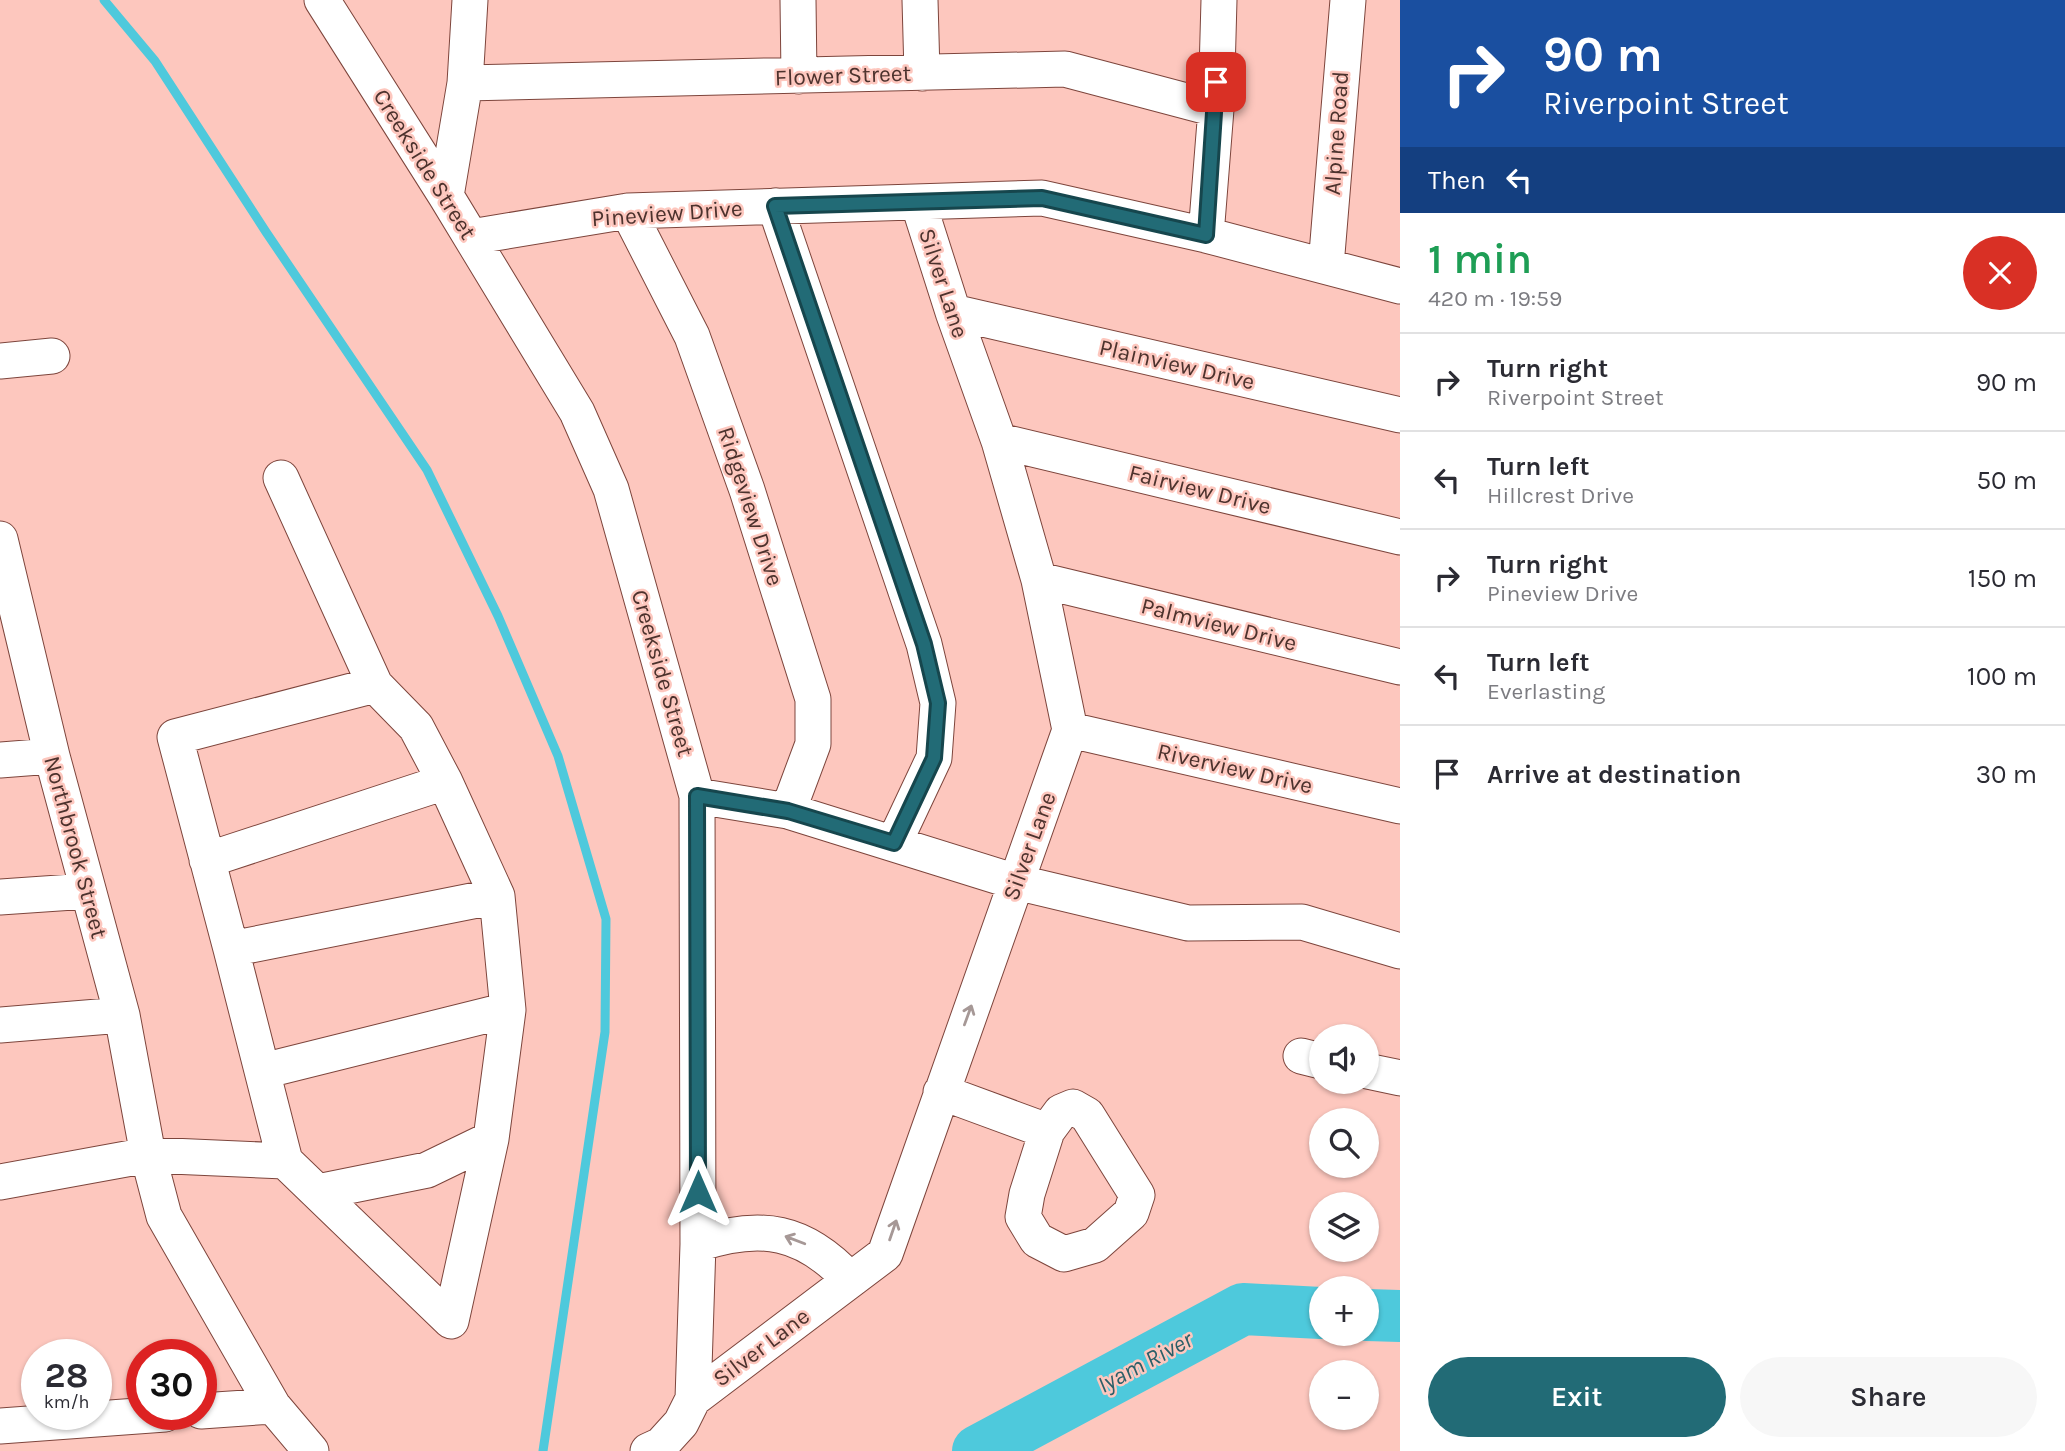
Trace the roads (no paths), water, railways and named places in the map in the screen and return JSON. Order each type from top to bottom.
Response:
[{"type":"street","name":"Creekside Street","points":[[322,0],[446,196],[577,412],[611,489],[697,796],[698,1244],[694,1399],[681,1423],[661,1445],[648,1451]]},
{"type":"street","points":[[446,196],[465,83],[470,0]]},
{"type":"street","points":[[799,0],[799,76]]},
{"type":"street","points":[[919,0],[922,73]]},
{"type":"street","points":[[1206,235],[1216,109],[1219,0]]},
{"type":"street","name":"Alpine Road","points":[[1326,266],[1348,0]]},
{"type":"street","name":"Flower Street","points":[[465,83],[1065,69],[1216,109]]},
{"type":"street","name":"Pineview Drive","points":[[471,237],[628,211],[1042,198],[1206,235],[1400,286]]},
{"type":"street","name":"Silver Lane","points":[[694,1399],[885,1254],[1070,730],[1039,580],[999,441],[953,312],[918,202]]},
{"type":"street","points":[[775,206],[924,644],[938,703],[934,758],[894,843]]},
{"type":"street","name":"Ridgeview Drive","points":[[628,211],[692,336],[747,490],[814,699],[813,744],[788,811]]},
{"type":"street","name":"Plainview Drive","points":[[953,312],[1400,415]]},
{"type":"street","points":[[0,361],[52,356]]},
{"type":"street","name":"Fairview Drive","points":[[999,441],[1400,537]]},
{"type":"street","points":[[282,478],[375,685],[416,727],[445,782],[497,896],[508,1010],[491,1139],[451,1321],[285,1161],[175,737],[375,685]]},
{"type":"street","name":"Northbrook Street","points":[[0,539],[11,627],[52,757],[122,1015],[148,1155],[164,1216],[273,1406],[311,1451]]},
{"type":"street","name":"Palmview Drive","points":[[1039,580],[1400,667]]},
{"type":"street","name":"Riverview Drive","points":[[1070,730],[1400,806]]},
{"type":"street","points":[[0,761],[52,757]]},
{"type":"street","points":[[207,860],[445,782]]},
{"type":"street","points":[[697,796],[788,811],[1016,882],[1188,923],[1302,922],[1400,951]]},
{"type":"street","points":[[0,897],[88,891]]},
{"type":"street","points":[[231,948],[497,896]]},
{"type":"street","points":[[263,1071],[508,1010]]},
{"type":"street","points":[[0,1025],[122,1015]]},
{"type":"street","points":[[1379,1074],[1400,1079]]},
{"type":"street","points":[[941,1092],[1047,1130]]},
{"type":"street","points":[[318,1192],[428,1170],[491,1139]]},
{"type":"street","points":[[0,1182],[148,1155],[285,1161]]},
{"type":"street","points":[[698,1244],[733,1234],[774,1234],[808,1245],[836,1265],[850,1280]]},
{"type":"street","points":[[217,1410],[273,1406]]},
{"type":"street","points":[[0,1426],[126,1417]]},
{"type":"waterway","points":[[104,0],[155,61],[266,232],[427,470],[498,616],[558,756],[606,919],[605,1032],[543,1451]]},
{"type":"waterway","name":"Iyam River","points":[[978,1451],[1243,1309],[1309,1312]]},
{"type":"waterway","name":"Iyam River","points":[[1379,1315],[1400,1316]]}]
